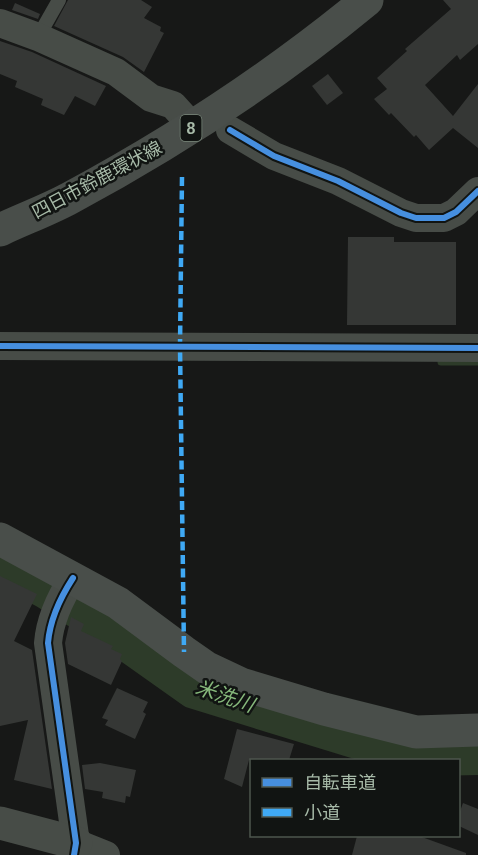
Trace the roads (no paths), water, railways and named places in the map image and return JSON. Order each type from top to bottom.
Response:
[{"type":"main road","name":"四日市鈴鹿環状線","points":[[0,230],[69,198],[193,127],[282,67],[367,0]]},
{"type":"main road","points":[[0,539],[66,591],[118,603],[207,668],[242,684],[324,709],[416,732],[478,730]]},
{"type":"street","points":[[0,23],[38,37],[116,72],[151,98],[173,105],[193,127]]},
{"type":"street","points":[[230,130],[274,156],[308,171],[338,180],[401,213],[416,218],[444,218],[456,212],[478,191]]},
{"type":"street","points":[[0,346],[478,348]]},
{"type":"street","points":[[66,591],[49,627],[49,658],[75,849]]},
{"type":"street","points":[[0,823],[75,849],[106,855]]},
{"type":"lane","points":[[38,37],[59,0]]},
{"type":"waterway","points":[[441,362],[478,362]]},
{"type":"waterway","name":"米洗川","points":[[0,564],[47,588],[99,620],[195,688],[403,752],[430,755],[478,754]]}]
